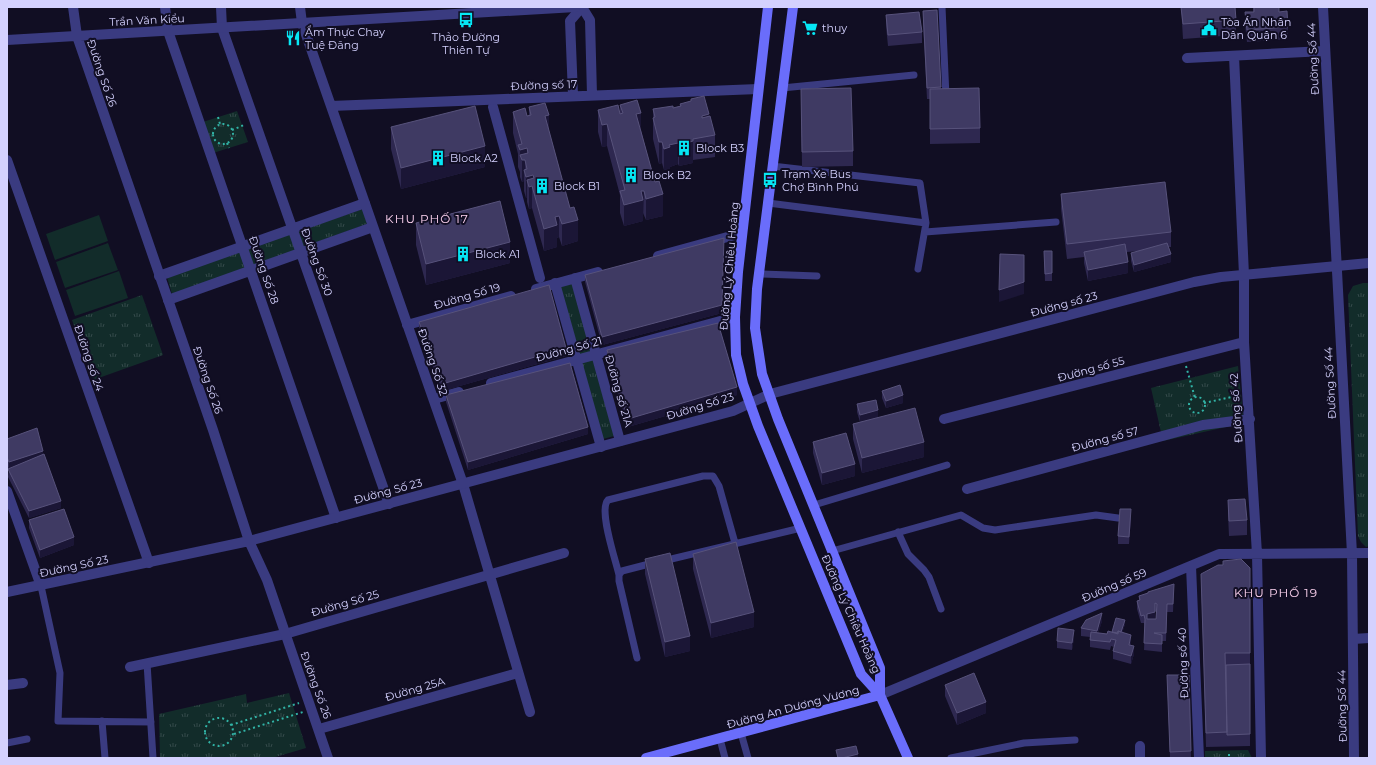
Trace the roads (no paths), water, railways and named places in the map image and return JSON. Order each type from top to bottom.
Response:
[{"type":"main road","name":"Đường Lý Chiêu Hoàng","points":[[768,7],[742,233],[735,317],[736,355],[749,403],[861,674],[880,695]]},
{"type":"main road","name":"Đường Lý Chiêu Hoàng","points":[[793,7],[759,274],[755,328],[762,374],[880,668],[880,695]]},
{"type":"main road","name":"Đường An Dương Vương","points":[[646,758],[880,695]]},
{"type":"main road","points":[[880,695],[908,758]]},
{"type":"street","name":"Đường Số 26","points":[[73,7],[77,36],[213,430],[249,541],[267,580],[328,758]]},
{"type":"street","points":[[166,7],[168,31]]},
{"type":"street","points":[[221,7],[222,28]]},
{"type":"street","points":[[300,7],[302,23]]},
{"type":"street","name":"Trần Văn Kiểu","points":[[7,40],[576,7]]},
{"type":"street","points":[[573,95],[570,21],[582,7],[590,20],[592,95]]},
{"type":"street","name":"Đường Số 44","points":[[1323,7],[1352,554],[1354,758]]},
{"type":"street","name":"Đường Số 32","points":[[302,23],[463,484],[530,712]]},
{"type":"street","name":"Đường Số 30","points":[[222,28],[389,504]]},
{"type":"street","name":"Đường Số 28","points":[[168,31],[336,518]]},
{"type":"street","points":[[1187,58],[1325,51]]},
{"type":"street","name":"Đường số 42","points":[[1234,56],[1244,275],[1244,342],[1250,419],[1257,554],[1261,758]]},
{"type":"street","name":"Đường số 17","points":[[331,106],[573,95],[758,89]]},
{"type":"street","points":[[494,107],[540,278]]},
{"type":"street","name":"Đường số 24","points":[[7,160],[149,563]]},
{"type":"street","points":[[159,276],[365,203]]},
{"type":"street","points":[[168,300],[373,227]]},
{"type":"street","points":[[651,258],[742,233]]},
{"type":"street","name":"Đường số 23","points":[[770,394],[1194,282],[1221,277],[1369,263]]},
{"type":"street","name":"Đường Số 19","points":[[407,325],[605,270]]},
{"type":"street","name":"Đường số 21A","points":[[574,278],[620,441]]},
{"type":"street","points":[[555,283],[601,447]]},
{"type":"street","name":"Đường Số 21","points":[[434,399],[735,317]]},
{"type":"street","name":"Đường số 55","points":[[944,419],[1244,342]]},
{"type":"street","name":"Đường Số 23","points":[[7,592],[249,541],[733,411],[770,394]]},
{"type":"street","name":"Đường số 57","points":[[967,489],[1203,425],[1250,419]]},
{"type":"street","points":[[7,491],[40,586]]},
{"type":"street","name":"Đường Số 25","points":[[130,667],[285,634],[564,553]]},
{"type":"street","name":"Đường số 59","points":[[880,695],[1219,554],[1369,553]]},
{"type":"street","name":"Đường số 40","points":[[1191,566],[1199,758]]},
{"type":"street","points":[[1353,639],[1369,638]]},
{"type":"street","name":"Đường 25A","points":[[319,729],[518,673]]},
{"type":"street","points":[[7,685],[23,683]]},
{"type":"street","points":[[1140,746],[1140,758]]},
{"type":"lane","points":[[942,7],[946,98]]},
{"type":"lane","points":[[782,88],[914,75]]},
{"type":"lane","points":[[772,166],[920,183],[926,223],[918,270]]},
{"type":"lane","points":[[768,203],[926,223]]},
{"type":"lane","points":[[925,232],[1056,222]]},
{"type":"lane","points":[[759,274],[817,276]]},
{"type":"lane","points":[[814,505],[947,465]]},
{"type":"lane","points":[[637,658],[619,581],[619,575],[607,529],[604,506],[608,500],[703,476],[713,476],[719,486],[735,543]]},
{"type":"lane","points":[[832,551],[960,515],[983,528],[995,530],[1096,515],[1118,518]]},
{"type":"lane","points":[[619,575],[622,571],[801,528]]},
{"type":"lane","points":[[898,532],[902,545],[908,554],[929,577],[940,609]]},
{"type":"lane","points":[[40,586],[60,673],[58,721],[102,720],[151,722]]},
{"type":"lane","points":[[147,663],[154,758]]},
{"type":"lane","points":[[102,720],[105,758]]},
{"type":"lane","points":[[741,733],[748,758]]},
{"type":"lane","points":[[7,744],[27,739]]},
{"type":"lane","points":[[720,739],[725,758]]},
{"type":"lane","points":[[951,758],[1024,743],[1074,740]]},
{"type":"place","name":"Thảo Đường Thiên Tự","points":[[466,20]]},
{"type":"place","name":"thuy","points":[[810,28]]},
{"type":"place","name":"Tòa Án Nhân Dân Quận 6","points":[[1209,28]]},
{"type":"place","name":"Ẩm Thực Chay Tuệ Đăng","points":[[293,38]]},
{"type":"place","name":"Block B3","points":[[684,148]]},
{"type":"place","name":"Block A2","points":[[438,158]]},
{"type":"place","name":"Block B2","points":[[631,175]]},
{"type":"place","name":"Trạm Xe Bus Chợ Bình Phú","points":[[770,180]]},
{"type":"place","name":"Block B1","points":[[542,186]]},
{"type":"place","name":"Block A1","points":[[463,254]]},
{"type":"district","name":"KHU PHỐ 17","points":[[427,218]]},
{"type":"district","name":"KHU PHỐ 19","points":[[1276,592]]}]
